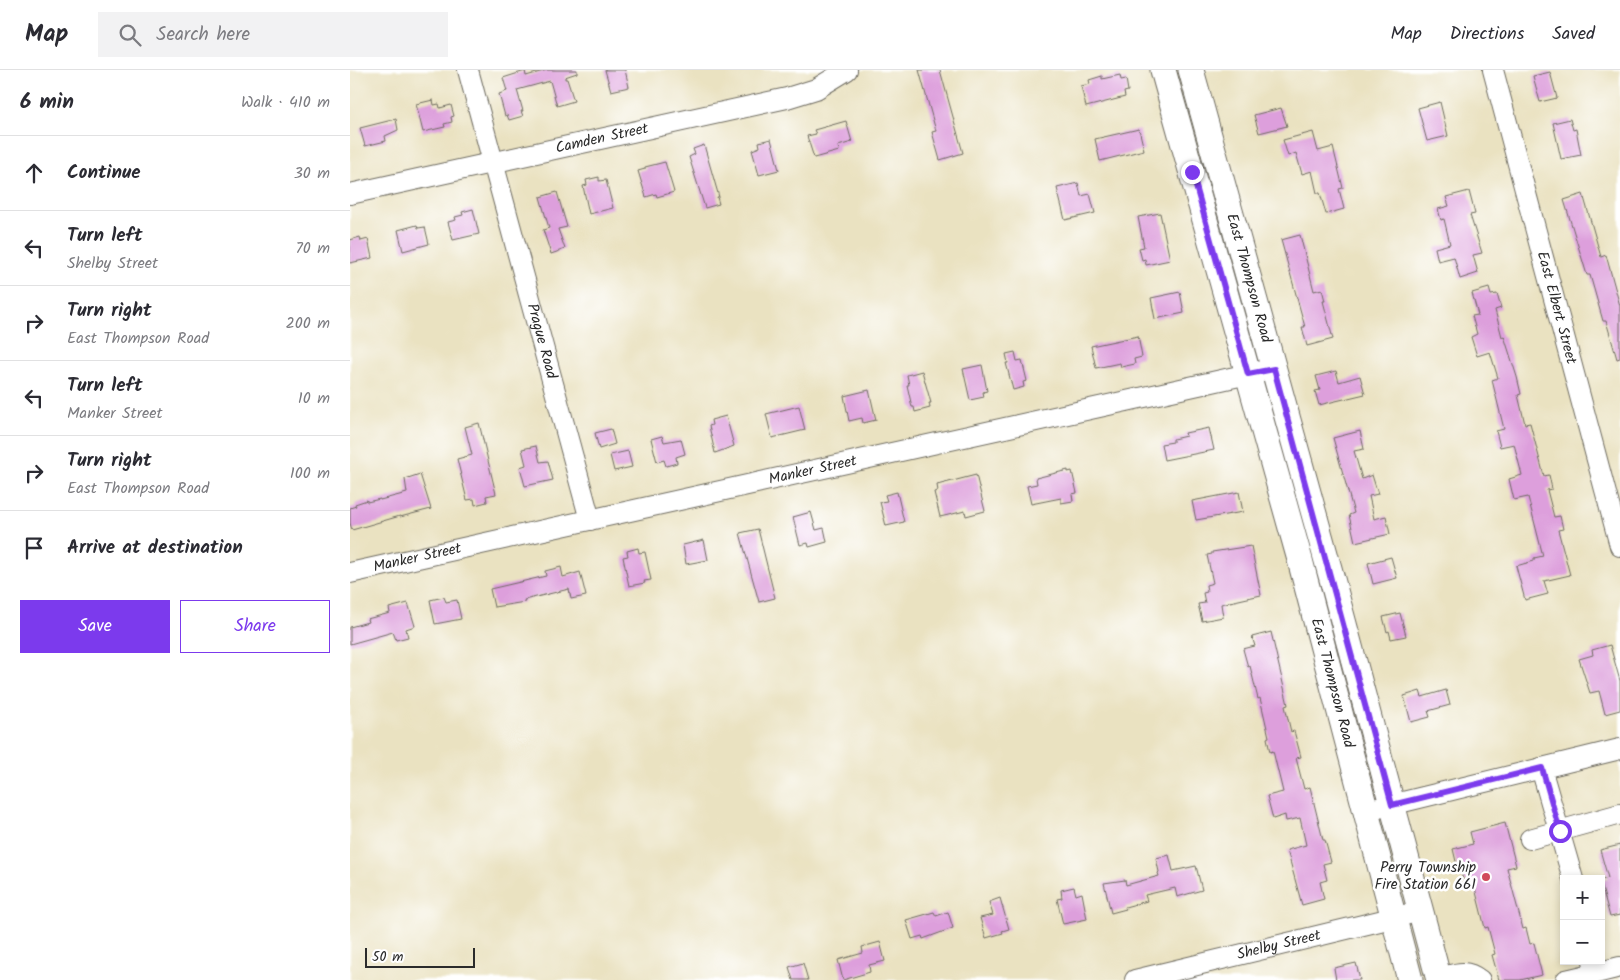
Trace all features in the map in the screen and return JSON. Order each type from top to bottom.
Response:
[{"type":"main road","name":"East Thompson Road","points":[[1163,70],[1248,374],[1410,980]]},
{"type":"main road","name":"East Thompson Road","points":[[1191,70],[1439,979]]},
{"type":"street","name":"Prague Road","points":[[468,70],[590,520]]},
{"type":"street","name":"Camden Street","points":[[350,194],[795,96],[827,83],[847,70]]},
{"type":"street","name":"East Elbert Street","points":[[1493,70],[1620,546]]},
{"type":"street","name":"Manker Street","points":[[350,573],[1274,369]]},
{"type":"street","points":[[1366,811],[1620,748]]},
{"type":"street","points":[[1542,768],[1572,875]]},
{"type":"street","points":[[1530,839],[1620,814]]},
{"type":"street","name":"Shelby Street","points":[[1135,980],[1421,911]]},
{"type":"street","points":[[1566,980],[1595,967],[1620,967]]},
{"type":"street","points":[[1439,979],[1464,972],[1471,973],[1480,980]]},
{"type":"building","points":[[547,70],[577,70],[577,73],[565,77],[574,101],[557,106],[550,81],[517,90],[523,116],[509,120],[507,115],[505,116],[499,94],[507,91],[503,78],[525,71],[526,76]]},
{"type":"building","points":[[605,70],[625,70],[629,87],[611,91]]},
{"type":"building","points":[[919,70],[940,70],[963,153],[940,160],[932,132],[936,131]]},
{"type":"building","points":[[1550,72],[1557,98],[1540,102],[1533,76]]},
{"type":"building","points":[[1120,75],[1121,80],[1126,79],[1128,91],[1124,92],[1125,97],[1086,107],[1081,86],[1090,84],[1089,80],[1102,76],[1102,79]]},
{"type":"building","points":[[433,100],[434,105],[439,104],[440,108],[451,105],[454,116],[451,117],[452,122],[444,124],[445,127],[423,132],[416,104]]},
{"type":"building","points":[[1440,102],[1448,136],[1427,141],[1418,108]]},
{"type":"building","points":[[1281,108],[1287,126],[1259,133],[1254,115]]},
{"type":"building","points":[[396,119],[398,130],[385,136],[386,141],[365,146],[360,128]]},
{"type":"building","points":[[1570,119],[1573,130],[1576,129],[1581,155],[1561,159],[1553,123]]},
{"type":"building","points":[[846,121],[852,142],[838,146],[839,151],[814,158],[807,136],[816,134],[814,130]]},
{"type":"building","points":[[1139,129],[1144,150],[1100,161],[1095,139]]},
{"type":"building","points":[[1313,132],[1318,151],[1333,147],[1343,188],[1339,189],[1344,209],[1326,214],[1320,193],[1317,193],[1312,171],[1302,174],[1296,153],[1288,156],[1283,140]]},
{"type":"building","points":[[771,139],[779,170],[759,175],[752,150],[760,147],[759,142]]},
{"type":"building","points":[[704,145],[719,197],[717,197],[719,204],[705,208],[689,157],[695,154],[693,149]]},
{"type":"building","points":[[665,162],[674,192],[657,197],[656,194],[646,197],[638,171],[645,169],[645,167]]},
{"type":"building","points":[[599,177],[599,181],[606,180],[613,208],[589,214],[583,186],[587,185],[586,180]]},
{"type":"building","points":[[1078,183],[1081,196],[1090,194],[1095,213],[1065,220],[1057,188]]},
{"type":"building","points":[[1469,191],[1475,214],[1470,215],[1482,253],[1473,255],[1478,273],[1460,279],[1454,257],[1438,261],[1435,248],[1450,244],[1444,219],[1441,220],[1438,209],[1449,206],[1446,197]]},
{"type":"building","points":[[557,192],[567,227],[558,229],[565,249],[551,254],[543,230],[549,228],[540,197]]},
{"type":"building","points":[[1583,194],[1601,257],[1606,255],[1620,306],[1620,358],[1617,359],[1606,321],[1603,321],[1590,275],[1587,275],[1564,200]]},
{"type":"building","points":[[473,209],[479,234],[453,240],[448,222],[456,220],[455,217],[463,215],[462,212]]},
{"type":"building","points":[[1160,213],[1170,260],[1146,265],[1145,259],[1142,260],[1139,248],[1144,247],[1138,217]]},
{"type":"building","points":[[417,225],[418,228],[425,227],[429,244],[403,251],[398,230]]},
{"type":"building","points":[[1300,235],[1314,291],[1322,289],[1325,301],[1323,301],[1333,339],[1307,346],[1302,327],[1305,327],[1281,240]]},
{"type":"building","points":[[360,237],[361,241],[368,239],[372,258],[350,263],[350,240]]},
{"type":"building","points":[[1489,288],[1491,295],[1497,294],[1501,308],[1495,310],[1502,337],[1504,336],[1517,377],[1521,394],[1518,395],[1525,424],[1530,423],[1544,476],[1549,475],[1552,489],[1547,490],[1554,517],[1560,516],[1563,529],[1558,530],[1570,575],[1544,581],[1548,594],[1525,600],[1516,566],[1534,561],[1534,558],[1543,556],[1528,497],[1514,500],[1509,479],[1522,475],[1514,444],[1500,447],[1496,431],[1504,429],[1492,380],[1498,378],[1490,352],[1477,356],[1471,337],[1477,334],[1472,316],[1478,315],[1472,293]]},
{"type":"building","points":[[1180,292],[1184,313],[1155,319],[1151,298]]},
{"type":"building","points":[[1138,336],[1142,357],[1134,359],[1135,364],[1121,367],[1120,363],[1096,368],[1091,346]]},
{"type":"building","points":[[1015,352],[1017,361],[1022,360],[1027,381],[1023,382],[1024,387],[1013,390],[1006,363],[1008,363],[1006,354]]},
{"type":"building","points":[[982,365],[987,391],[983,392],[984,397],[970,400],[963,369]]},
{"type":"building","points":[[922,371],[931,403],[929,403],[930,408],[915,412],[907,385],[909,385],[907,375]]},
{"type":"building","points":[[1336,371],[1339,382],[1360,376],[1365,394],[1319,405],[1315,391],[1320,390],[1316,376]]},
{"type":"building","points":[[869,390],[876,420],[863,423],[862,418],[849,421],[844,396]]},
{"type":"building","points":[[799,406],[805,430],[772,438],[766,414]]},
{"type":"building","points":[[726,416],[734,446],[715,453],[709,426],[712,425],[711,420]]},
{"type":"building","points":[[479,423],[496,494],[486,496],[487,502],[475,505],[474,499],[467,500],[457,459],[472,455],[465,427]]},
{"type":"building","points":[[1209,428],[1214,450],[1164,460],[1161,444],[1173,442],[1173,439],[1186,436],[1185,433]]},
{"type":"building","points":[[611,429],[615,444],[599,449],[595,433]]},
{"type":"building","points":[[1360,431],[1364,449],[1354,451],[1362,479],[1372,475],[1378,494],[1369,496],[1374,519],[1386,516],[1390,534],[1355,542],[1349,515],[1354,513],[1333,438]]},
{"type":"building","points":[[662,436],[664,442],[681,439],[685,454],[676,457],[677,463],[666,466],[664,460],[657,462],[651,439]]},
{"type":"building","points":[[536,446],[540,462],[548,461],[553,480],[525,486],[520,467],[526,465],[522,449]]},
{"type":"building","points":[[628,451],[632,467],[614,471],[610,455]]},
{"type":"building","points":[[1068,470],[1068,472],[1072,471],[1077,493],[1072,494],[1073,501],[1061,503],[1061,498],[1031,504],[1027,486],[1037,484],[1036,478]]},
{"type":"building","points":[[420,474],[431,509],[352,530],[350,508],[367,500],[367,502],[380,500],[407,493],[405,479]]},
{"type":"building","points":[[976,475],[985,511],[966,516],[965,511],[940,517],[934,492],[938,491],[937,485]]},
{"type":"building","points":[[897,492],[904,522],[886,526],[880,502],[887,501],[885,495]]},
{"type":"building","points":[[1239,492],[1243,512],[1196,520],[1192,501]]},
{"type":"building","points":[[811,512],[816,530],[824,528],[827,542],[809,547],[808,543],[800,545],[793,517]]},
{"type":"building","points":[[758,529],[775,598],[759,602],[740,533]]},
{"type":"building","points":[[704,540],[708,560],[686,564],[683,545]]},
{"type":"building","points":[[1251,546],[1261,595],[1221,604],[1223,617],[1202,621],[1198,604],[1205,603],[1203,593],[1207,592],[1206,585],[1213,583],[1207,555],[1212,554],[1212,552]]},
{"type":"building","points":[[638,548],[639,553],[645,552],[651,580],[629,586],[623,557],[628,556],[627,551]]},
{"type":"building","points":[[1391,557],[1397,578],[1373,584],[1368,563]]},
{"type":"building","points":[[561,567],[563,577],[580,572],[586,596],[571,599],[569,589],[524,600],[525,602],[494,607],[490,589],[546,576],[545,571]]},
{"type":"building","points":[[444,597],[446,602],[457,600],[461,619],[435,624],[430,600]]},
{"type":"building","points":[[408,603],[415,626],[406,629],[408,637],[396,640],[393,632],[350,644],[350,627],[368,622],[367,619],[390,613],[389,608]]},
{"type":"building","points":[[1400,613],[1406,636],[1391,639],[1383,617]]},
{"type":"building","points":[[1271,632],[1288,705],[1285,706],[1291,732],[1294,731],[1301,757],[1296,758],[1304,789],[1310,787],[1323,840],[1325,840],[1331,862],[1323,864],[1327,880],[1320,882],[1324,899],[1302,905],[1287,850],[1306,845],[1300,818],[1286,821],[1285,815],[1273,819],[1267,796],[1283,792],[1273,751],[1270,752],[1267,738],[1269,737],[1260,698],[1258,699],[1250,666],[1248,667],[1243,649],[1255,646],[1252,637]]},
{"type":"building","points":[[1610,645],[1620,681],[1620,710],[1605,714],[1599,691],[1590,693],[1579,659],[1593,655],[1592,650]]},
{"type":"building","points":[[1446,690],[1450,705],[1428,711],[1430,717],[1411,722],[1404,696],[1420,691],[1422,697]]},
{"type":"building","name":"Perry Township Fire Station 661","points":[[1505,823],[1516,866],[1507,868],[1523,929],[1526,928],[1530,944],[1534,943],[1542,975],[1520,980],[1499,980],[1492,955],[1495,954],[1488,927],[1485,928],[1473,880],[1464,882],[1461,873],[1459,874],[1453,849],[1473,844],[1470,832]]},
{"type":"building","points":[[1620,845],[1620,915],[1610,917],[1605,899],[1605,879],[1608,878],[1600,850]]},
{"type":"building","points":[[1169,855],[1173,871],[1196,866],[1202,890],[1177,897],[1175,888],[1145,895],[1147,901],[1111,913],[1104,883],[1125,880],[1126,885],[1159,876],[1156,858]]},
{"type":"building","points":[[1074,887],[1076,895],[1082,893],[1087,919],[1063,924],[1057,899],[1062,898],[1061,890]]},
{"type":"building","points":[[1000,898],[1009,929],[1002,931],[1003,933],[986,938],[980,918],[993,915],[989,902]]},
{"type":"building","points":[[934,912],[936,916],[948,912],[953,928],[923,939],[922,936],[912,939],[906,920]]},
{"type":"building","points":[[880,942],[885,961],[869,965],[870,972],[843,980],[838,960],[863,953],[862,947]]},
{"type":"building","points":[[803,963],[808,980],[793,980],[789,967]]},
{"type":"building","points":[[1356,963],[1360,980],[1336,980],[1334,968]]},
{"type":"place","name":"Perry Township Fire Station 661","points":[[1486,877]]},
{"type":"route","points":[[1192,172],[1248,374],[1274,369],[1392,805],[1542,768],[1560,831]]}]
